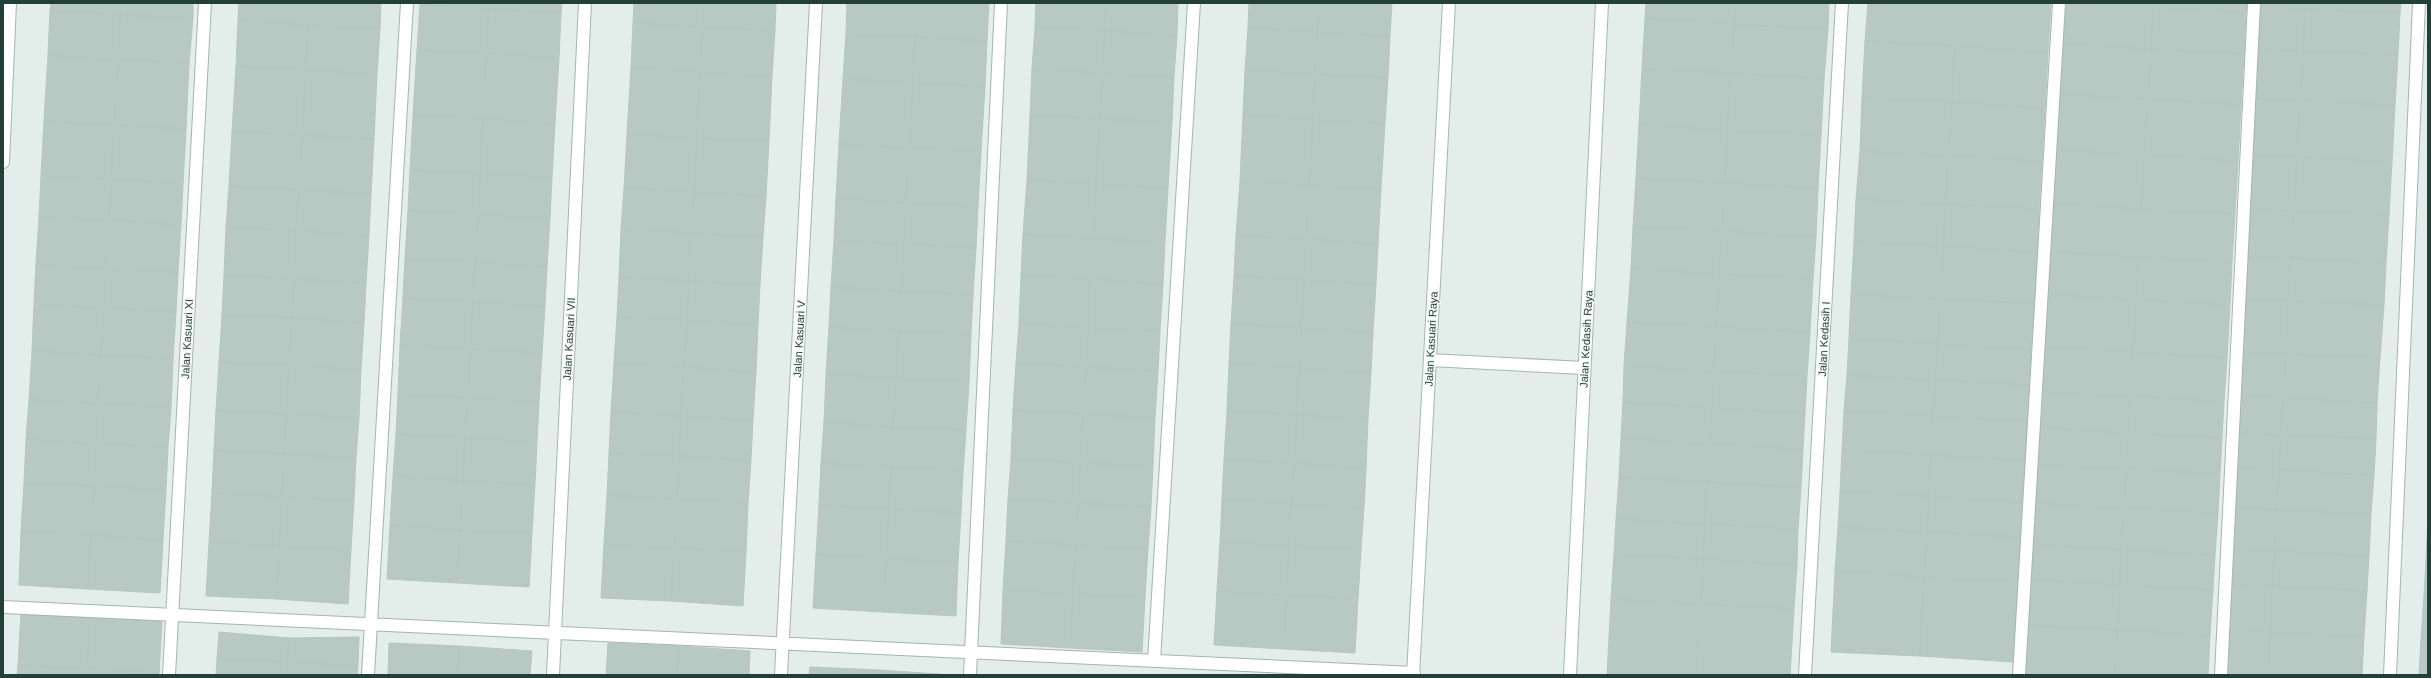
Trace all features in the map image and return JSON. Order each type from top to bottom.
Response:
[{"type":"street","points":[[3,162],[10,3]]},
{"type":"street","name":"Jalan Kasuari XI","points":[[169,675],[205,3]]},
{"type":"street","points":[[368,675],[407,3]]},
{"type":"street","name":"Jalan Kasuari VII","points":[[553,675],[585,3]]},
{"type":"street","name":"Jalan Kasuari V","points":[[781,675],[816,3]]},
{"type":"street","points":[[970,675],[1001,3]]},
{"type":"street","points":[[1154,661],[1194,3]]},
{"type":"street","name":"Jalan Kasuari Raya","points":[[1414,674],[1449,3]]},
{"type":"street","name":"Jalan Kedasih Raya","points":[[1570,675],[1602,3]]},
{"type":"street","name":"Jalan Kedasih I","points":[[1805,675],[1842,3]]},
{"type":"street","points":[[2019,675],[2059,3]]},
{"type":"street","points":[[2221,675],[2254,3]]},
{"type":"street","points":[[2390,675],[2419,3]]},
{"type":"street","points":[[1430,360],[1584,368]]},
{"type":"street","points":[[3,607],[1414,674]]},
{"type":"building","points":[[51,3],[121,3],[120,15],[50,10]]},
{"type":"building","points":[[121,3],[193,3],[193,18],[120,15]]},
{"type":"building","points":[[239,3],[309,3],[308,25],[238,21]]},
{"type":"building","points":[[309,3],[381,3],[380,29],[308,25]]},
{"type":"building","points":[[420,3],[490,3],[489,8],[420,5]]},
{"type":"building","points":[[490,3],[562,3],[561,13],[489,8]]},
{"type":"building","points":[[634,3],[704,3],[702,27],[633,23]]},
{"type":"building","points":[[704,3],[776,3],[775,31],[702,27]]},
{"type":"building","points":[[847,3],[917,3],[915,37],[846,34]]},
{"type":"building","points":[[917,3],[989,3],[987,41],[915,37]]},
{"type":"building","points":[[1036,3],[1106,3],[1105,31],[1035,27]]},
{"type":"building","points":[[1106,3],[1178,3],[1177,35],[1105,31]]},
{"type":"building","points":[[1249,3],[1319,3],[1317,32],[1248,28]]},
{"type":"building","points":[[1319,3],[1392,3],[1390,36],[1317,32]]},
{"type":"building","points":[[1646,3],[1735,3],[1734,24],[1645,18]]},
{"type":"building","points":[[1735,3],[1829,3],[1828,29],[1734,24]]},
{"type":"building","points":[[1868,3],[1957,3],[1955,46],[1865,41]]},
{"type":"building","points":[[1957,3],[2051,3],[2048,52],[1955,46]]},
{"type":"building","points":[[2064,3],[2153,7],[2151,49],[2061,44]]},
{"type":"building","points":[[2088,3],[2153,3],[2153,7]]},
{"type":"building","points":[[2153,3],[2247,3],[2246,12],[2153,7]]},
{"type":"building","points":[[2260,3],[2306,3],[2305,9],[2260,6]]},
{"type":"building","points":[[2306,3],[2401,3],[2400,13],[2305,9]]},
{"type":"building","points":[[420,5],[489,8],[486,53],[417,50]]},
{"type":"building","points":[[2260,6],[2305,9],[2303,51],[2257,49]]},
{"type":"building","points":[[2153,7],[2246,12],[2244,54],[2151,49]]},
{"type":"building","points":[[489,8],[561,13],[559,58],[486,53]]},
{"type":"building","points":[[2305,9],[2400,13],[2398,55],[2303,51]]},
{"type":"building","points":[[50,10],[120,15],[118,60],[48,55]]},
{"type":"building","points":[[120,15],[193,18],[189,63],[118,60]]},
{"type":"building","points":[[1645,18],[1734,24],[1731,73],[1642,69]]},
{"type":"building","points":[[238,21],[308,25],[306,70],[236,66]]},
{"type":"building","points":[[633,23],[702,27],[700,72],[631,68]]},
{"type":"building","points":[[1734,24],[1828,29],[1824,79],[1731,73]]},
{"type":"building","points":[[308,25],[380,29],[377,74],[306,70]]},
{"type":"building","points":[[702,27],[775,31],[772,76],[700,72]]},
{"type":"building","points":[[1035,27],[1105,31],[1102,73],[1032,69]]},
{"type":"building","points":[[1248,28],[1317,32],[1315,74],[1245,70]]},
{"type":"building","points":[[1105,31],[1177,35],[1174,77],[1102,73]]},
{"type":"building","points":[[1317,32],[1390,36],[1388,78],[1315,74]]},
{"type":"building","points":[[846,34],[915,37],[913,82],[843,79]]},
{"type":"building","points":[[915,37],[987,41],[985,87],[913,82]]},
{"type":"building","points":[[1865,41],[1955,46],[1952,102],[1862,97]]},
{"type":"building","points":[[2061,44],[2151,49],[2148,99],[2058,94]]},
{"type":"building","points":[[1955,46],[2048,52],[2045,108],[1952,102]]},
{"type":"building","points":[[2151,49],[2244,54],[2241,105],[2148,99]]},
{"type":"building","points":[[2257,49],[2303,51],[2300,101],[2255,99]]},
{"type":"building","points":[[417,50],[486,53],[483,119],[413,115]]},
{"type":"building","points":[[2303,51],[2398,55],[2395,105],[2300,101]]},
{"type":"building","points":[[486,53],[559,58],[555,123],[483,119]]},
{"type":"building","points":[[48,55],[118,60],[114,125],[44,121]]},
{"type":"building","points":[[118,60],[189,63],[186,129],[114,125]]},
{"type":"building","points":[[236,66],[306,70],[302,135],[232,132]]},
{"type":"building","points":[[631,68],[700,72],[697,138],[627,134]]},
{"type":"building","points":[[1032,69],[1102,73],[1100,119],[1030,115]]},
{"type":"building","points":[[1642,69],[1731,73],[1727,130],[1639,125]]},
{"type":"building","points":[[306,70],[377,74],[374,139],[302,135]]},
{"type":"building","points":[[1245,70],[1315,74],[1313,120],[1243,115]]},
{"type":"building","points":[[700,72],[772,76],[769,141],[697,138]]},
{"type":"building","points":[[1102,73],[1174,77],[1172,122],[1100,119]]},
{"type":"building","points":[[1731,73],[1824,79],[1821,135],[1727,130]]},
{"type":"building","points":[[1315,74],[1388,78],[1385,123],[1313,120]]},
{"type":"building","points":[[843,79],[913,82],[909,148],[839,144]]},
{"type":"building","points":[[913,82],[985,87],[981,152],[909,148]]},
{"type":"building","points":[[2058,94],[2148,99],[2144,155],[2055,150]]},
{"type":"building","points":[[1862,97],[1952,102],[1948,156],[1860,151]]},
{"type":"building","points":[[2148,99],[2241,105],[2238,161],[2144,155]]},
{"type":"building","points":[[2255,99],[2300,101],[2297,157],[2251,155]]},
{"type":"building","points":[[2300,101],[2395,105],[2392,162],[2297,157]]},
{"type":"building","points":[[1952,102],[2045,108],[2042,161],[1948,156]]},
{"type":"building","points":[[413,115],[483,119],[480,174],[410,170]]},
{"type":"building","points":[[1030,115],[1100,119],[1096,184],[1027,180]]},
{"type":"building","points":[[1243,115],[1313,120],[1309,185],[1240,181]]},
{"type":"building","points":[[483,119],[555,123],[552,177],[480,174]]},
{"type":"building","points":[[1100,119],[1172,122],[1168,188],[1096,184]]},
{"type":"building","points":[[1313,120],[1385,123],[1381,189],[1309,185]]},
{"type":"building","points":[[44,121],[114,125],[111,179],[41,176]]},
{"type":"building","points":[[114,125],[186,129],[183,184],[111,179]]},
{"type":"building","points":[[1639,125],[1727,130],[1725,183],[1636,178]]},
{"type":"building","points":[[1727,130],[1821,135],[1818,188],[1725,183]]},
{"type":"building","points":[[232,132],[302,135],[299,190],[229,186]]},
{"type":"building","points":[[627,134],[697,138],[694,192],[624,188]]},
{"type":"building","points":[[302,135],[374,139],[371,194],[299,190]]},
{"type":"building","points":[[697,138],[769,141],[766,196],[694,192]]},
{"type":"building","points":[[839,144],[909,148],[906,203],[836,198]]},
{"type":"building","points":[[909,148],[981,152],[978,206],[906,203]]},
{"type":"building","points":[[2055,150],[2144,155],[2141,209],[2053,204]]},
{"type":"building","points":[[1860,151],[1948,156],[1946,204],[1856,199]]},
{"type":"building","points":[[2144,155],[2238,161],[2235,214],[2141,209]]},
{"type":"building","points":[[2251,155],[2297,157],[2294,211],[2248,209]]},
{"type":"building","points":[[1948,156],[2042,161],[2039,209],[1946,204]]},
{"type":"building","points":[[2297,157],[2392,162],[2389,215],[2294,211]]},
{"type":"building","points":[[410,170],[480,174],[478,215],[408,210]]},
{"type":"building","points":[[480,174],[552,177],[550,218],[478,215]]},
{"type":"building","points":[[41,176],[111,179],[109,220],[39,217]]},
{"type":"building","points":[[1636,178],[1725,183],[1722,231],[1633,227]]},
{"type":"building","points":[[111,179],[183,184],[181,225],[109,220]]},
{"type":"building","points":[[1027,180],[1096,184],[1093,239],[1023,234]]},
{"type":"building","points":[[1240,181],[1309,185],[1306,239],[1236,236]]},
{"type":"building","points":[[1725,183],[1818,188],[1816,237],[1722,231]]},
{"type":"building","points":[[1096,184],[1168,188],[1165,242],[1093,239]]},
{"type":"building","points":[[1309,185],[1381,189],[1378,244],[1306,239]]},
{"type":"building","points":[[229,186],[299,190],[296,231],[226,227]]},
{"type":"building","points":[[624,188],[694,192],[691,233],[621,229]]},
{"type":"building","points":[[299,190],[371,194],[369,235],[296,231]]},
{"type":"building","points":[[694,192],[766,196],[763,237],[691,233]]},
{"type":"building","points":[[836,198],[906,203],[904,244],[834,240]]},
{"type":"building","points":[[1856,199],[1946,204],[1943,246],[1854,241]]},
{"type":"building","points":[[906,203],[978,206],[976,248],[904,244]]},
{"type":"building","points":[[1946,204],[2039,209],[2037,252],[1943,246]]},
{"type":"building","points":[[2053,204],[2141,209],[2139,257],[2049,252]]},
{"type":"building","points":[[2141,209],[2235,214],[2232,263],[2139,257]]},
{"type":"building","points":[[2248,209],[2294,211],[2291,258],[2245,257]]},
{"type":"building","points":[[408,210],[478,215],[475,262],[405,259]]},
{"type":"building","points":[[2294,211],[2389,215],[2386,263],[2291,258]]},
{"type":"building","points":[[478,215],[550,218],[547,267],[475,262]]},
{"type":"building","points":[[39,217],[109,220],[106,269],[36,264]]},
{"type":"building","points":[[109,220],[181,225],[178,272],[106,269]]},
{"type":"building","points":[[226,227],[296,231],[294,279],[224,275]]},
{"type":"building","points":[[1633,227],[1722,231],[1719,274],[1631,269]]},
{"type":"building","points":[[621,229],[691,233],[689,281],[619,277]]},
{"type":"building","points":[[296,231],[369,235],[366,283],[294,279]]},
{"type":"building","points":[[1722,231],[1816,237],[1813,279],[1719,274]]},
{"type":"building","points":[[691,233],[763,237],[760,285],[689,281]]},
{"type":"building","points":[[1023,234],[1093,239],[1090,279],[1021,276]]},
{"type":"building","points":[[1236,236],[1306,239],[1304,280],[1234,276]]},
{"type":"building","points":[[1093,239],[1165,242],[1163,284],[1090,279]]},
{"type":"building","points":[[1306,239],[1378,244],[1376,284],[1304,280]]},
{"type":"building","points":[[834,240],[904,244],[901,291],[831,287]]},
{"type":"building","points":[[1854,241],[1943,246],[1940,299],[1851,294]]},
{"type":"building","points":[[904,244],[976,248],[973,295],[901,291]]},
{"type":"building","points":[[1943,246],[2037,252],[2034,304],[1940,299]]},
{"type":"building","points":[[2049,252],[2139,257],[2136,300],[2047,294]]},
{"type":"building","points":[[2139,257],[2232,263],[2230,305],[2136,300]]},
{"type":"building","points":[[2245,257],[2291,258],[2288,301],[2243,299]]},
{"type":"building","points":[[2291,258],[2386,263],[2384,305],[2288,301]]},
{"type":"building","points":[[405,259],[475,262],[473,302],[403,298]]},
{"type":"building","points":[[475,262],[547,267],[545,306],[473,302]]},
{"type":"building","points":[[36,264],[106,269],[104,308],[34,304]]},
{"type":"building","points":[[106,269],[178,272],[176,312],[104,308]]},
{"type":"building","points":[[1631,269],[1719,274],[1716,327],[1627,322]]},
{"type":"building","points":[[1719,274],[1813,279],[1810,332],[1716,327]]},
{"type":"building","points":[[224,275],[294,279],[292,318],[222,315]]},
{"type":"building","points":[[1021,276],[1090,279],[1088,328],[1019,323]]},
{"type":"building","points":[[1234,276],[1304,280],[1301,328],[1231,324]]},
{"type":"building","points":[[619,277],[689,281],[687,320],[617,317]]},
{"type":"building","points":[[294,279],[366,283],[364,323],[292,318]]},
{"type":"building","points":[[1090,279],[1163,284],[1160,331],[1088,328]]},
{"type":"building","points":[[1304,280],[1376,284],[1373,332],[1301,328]]},
{"type":"building","points":[[689,281],[760,285],[758,325],[687,320]]},
{"type":"building","points":[[831,287],[901,291],[899,331],[829,327]]},
{"type":"building","points":[[901,291],[973,295],[971,335],[899,331]]},
{"type":"building","points":[[1851,294],[1940,299],[1938,344],[1849,338]]},
{"type":"building","points":[[2047,294],[2136,300],[2133,352],[2044,347]]},
{"type":"building","points":[[403,298],[473,302],[470,349],[400,345]]},
{"type":"building","points":[[1940,299],[2034,304],[2031,349],[1938,344]]},
{"type":"building","points":[[2243,299],[2288,301],[2286,354],[2240,352]]},
{"type":"building","points":[[2136,300],[2230,305],[2227,358],[2133,352]]},
{"type":"building","points":[[2288,301],[2384,305],[2380,358],[2286,354]]},
{"type":"building","points":[[473,302],[545,306],[542,353],[470,349]]},
{"type":"building","points":[[34,304],[104,308],[101,355],[32,351]]},
{"type":"building","points":[[104,308],[176,312],[173,359],[101,355]]},
{"type":"building","points":[[222,315],[292,318],[289,365],[219,362]]},
{"type":"building","points":[[617,317],[687,320],[684,367],[614,364]]},
{"type":"building","points":[[292,318],[364,323],[361,370],[289,365]]},
{"type":"building","points":[[687,320],[758,325],[756,372],[684,367]]},
{"type":"building","points":[[1627,322],[1716,327],[1714,371],[1624,366]]},
{"type":"building","points":[[1019,323],[1088,328],[1086,367],[1016,363]]},
{"type":"building","points":[[1231,324],[1301,328],[1299,368],[1229,364]]},
{"type":"building","points":[[829,327],[899,331],[896,378],[826,374]]},
{"type":"building","points":[[1716,327],[1810,332],[1807,376],[1714,371]]},
{"type":"building","points":[[1088,328],[1160,331],[1158,371],[1086,367]]},
{"type":"building","points":[[1301,328],[1373,332],[1371,372],[1299,368]]},
{"type":"building","points":[[899,331],[971,335],[969,382],[896,378]]},
{"type":"building","points":[[1849,338],[1938,344],[1935,380],[1847,375]]},
{"type":"building","points":[[1938,344],[2031,349],[2029,385],[1935,380]]},
{"type":"building","points":[[400,345],[470,349],[468,398],[398,394]]},
{"type":"building","points":[[2044,347],[2133,352],[2131,396],[2041,392]]},
{"type":"building","points":[[470,349],[542,353],[539,402],[468,398]]},
{"type":"building","points":[[32,351],[101,355],[98,403],[29,400]]},
{"type":"building","points":[[2133,352],[2227,358],[2224,402],[2131,396]]},
{"type":"building","points":[[2240,352],[2286,354],[2283,398],[2238,396]]},
{"type":"building","points":[[2286,354],[2380,358],[2377,403],[2283,398]]},
{"type":"building","points":[[101,355],[173,359],[171,408],[98,403]]},
{"type":"building","points":[[219,362],[289,365],[286,414],[216,410]]},
{"type":"building","points":[[1016,363],[1086,367],[1083,414],[1013,410]]},
{"type":"building","points":[[614,364],[684,367],[681,416],[611,412]]},
{"type":"building","points":[[1229,364],[1299,368],[1297,415],[1227,411]]},
{"type":"building","points":[[289,365],[361,370],[359,418],[286,414]]},
{"type":"building","points":[[1624,366],[1714,371],[1712,408],[1623,402]]},
{"type":"building","points":[[684,367],[756,372],[753,420],[681,416]]},
{"type":"building","points":[[1086,367],[1158,371],[1155,418],[1083,414]]},
{"type":"building","points":[[1299,368],[1371,372],[1368,419],[1297,415]]},
{"type":"building","points":[[1714,371],[1807,376],[1805,413],[1712,408]]},
{"type":"building","points":[[826,374],[896,378],[893,427],[824,422]]},
{"type":"building","points":[[1847,375],[1935,380],[1933,416],[1844,411]]},
{"type":"building","points":[[896,378],[969,382],[966,430],[893,427]]},
{"type":"building","points":[[1935,380],[2029,385],[2027,421],[1933,416]]},
{"type":"building","points":[[2041,392],[2131,396],[2128,433],[2039,428]]},
{"type":"building","points":[[398,394],[468,398],[465,438],[396,434]]},
{"type":"building","points":[[2131,396],[2224,402],[2222,438],[2128,433]]},
{"type":"building","points":[[2238,396],[2283,398],[2281,435],[2236,433]]},
{"type":"building","points":[[468,398],[539,402],[537,442],[465,438]]},
{"type":"building","points":[[2283,398],[2377,403],[2376,439],[2281,435]]},
{"type":"building","points":[[29,400],[98,403],[96,444],[26,439]]},
{"type":"building","points":[[1623,402],[1712,408],[1709,444],[1621,438]]},
{"type":"building","points":[[98,403],[171,408],[168,447],[96,444]]},
{"type":"building","points":[[1712,408],[1805,413],[1803,449],[1709,444]]},
{"type":"building","points":[[216,410],[286,414],[284,454],[214,450]]},
{"type":"building","points":[[1013,410],[1083,414],[1080,463],[1011,459]]},
{"type":"building","points":[[1227,411],[1297,415],[1294,463],[1224,460]]},
{"type":"building","points":[[1844,411],[1933,416],[1931,455],[1842,449]]},
{"type":"building","points":[[611,412],[681,416],[679,456],[609,453]]},
{"type":"building","points":[[286,414],[359,418],[356,458],[284,454]]},
{"type":"building","points":[[1083,414],[1155,418],[1153,466],[1080,463]]},
{"type":"building","points":[[1297,415],[1368,419],[1366,468],[1294,463]]},
{"type":"building","points":[[681,416],[753,420],[751,460],[679,456]]},
{"type":"building","points":[[1933,416],[2027,421],[2025,460],[1931,455]]},
{"type":"building","points":[[824,422],[893,427],[891,467],[821,463]]},
{"type":"building","points":[[893,427],[966,430],[963,471],[891,467]]},
{"type":"building","points":[[2039,428],[2128,433],[2126,469],[2037,464]]},
{"type":"building","points":[[2128,433],[2222,438],[2220,474],[2126,469]]},
{"type":"building","points":[[2236,433],[2281,435],[2279,470],[2233,469]]},
{"type":"building","points":[[396,434],[465,438],[463,481],[393,476]]},
{"type":"building","points":[[2281,435],[2376,439],[2374,475],[2279,470]]},
{"type":"building","points":[[465,438],[537,442],[535,484],[463,481]]},
{"type":"building","points":[[1621,438],[1709,444],[1707,482],[1619,477]]},
{"type":"building","points":[[26,439],[96,444],[94,486],[24,483]]},
{"type":"building","points":[[96,444],[168,447],[166,490],[94,486]]},
{"type":"building","points":[[1709,444],[1803,449],[1801,488],[1707,482]]},
{"type":"building","points":[[1842,449],[1931,455],[1929,496],[1840,492]]},
{"type":"building","points":[[214,450],[284,454],[282,497],[212,493]]},
{"type":"building","points":[[609,453],[679,456],[677,499],[607,495]]},
{"type":"building","points":[[284,454],[356,458],[354,500],[282,497]]},
{"type":"building","points":[[1931,455],[2025,460],[2022,502],[1929,496]]},
{"type":"building","points":[[679,456],[751,460],[748,503],[677,499]]},
{"type":"building","points":[[1011,459],[1080,463],[1078,503],[1008,499]]},
{"type":"building","points":[[1224,460],[1294,463],[1291,504],[1222,499]]},
{"type":"building","points":[[821,463],[891,467],[889,509],[819,505]]},
{"type":"building","points":[[1080,463],[1153,466],[1151,507],[1078,503]]},
{"type":"building","points":[[1294,463],[1366,468],[1364,507],[1291,504]]},
{"type":"building","points":[[2037,464],[2126,469],[2124,508],[2035,503]]},
{"type":"building","points":[[891,467],[963,471],[961,513],[889,509]]},
{"type":"building","points":[[2126,469],[2220,474],[2218,513],[2124,508]]},
{"type":"building","points":[[2233,469],[2279,470],[2276,510],[2231,507]]},
{"type":"building","points":[[2279,470],[2374,475],[2371,514],[2276,510]]},
{"type":"building","points":[[393,476],[463,481],[460,530],[390,525]]},
{"type":"building","points":[[1619,477],[1707,482],[1705,524],[1616,519]]},
{"type":"building","points":[[463,481],[535,484],[532,533],[460,530]]},
{"type":"building","points":[[1707,482],[1801,488],[1798,529],[1705,524]]},
{"type":"building","points":[[24,483],[94,486],[91,535],[21,532]]},
{"type":"building","points":[[94,486],[166,490],[163,540],[91,535]]},
{"type":"building","points":[[1840,492],[1929,496],[1927,532],[1838,527]]},
{"type":"building","points":[[212,493],[282,497],[279,546],[209,542]]},
{"type":"building","points":[[607,495],[677,499],[674,548],[604,544]]},
{"type":"building","points":[[1929,496],[2022,502],[2020,537],[1927,532]]},
{"type":"building","points":[[282,497],[354,500],[351,550],[279,546]]},
{"type":"building","points":[[677,499],[748,503],[746,552],[674,548]]},
{"type":"building","points":[[1008,499],[1078,503],[1076,545],[1006,541]]},
{"type":"building","points":[[1222,499],[1291,504],[1289,546],[1220,542]]},
{"type":"building","points":[[1078,503],[1151,507],[1148,549],[1076,545]]},
{"type":"building","points":[[2035,503],[2124,508],[2121,550],[2033,544]]},
{"type":"building","points":[[1291,504],[1364,507],[1361,550],[1289,546]]},
{"type":"building","points":[[819,505],[889,509],[886,559],[816,554]]},
{"type":"building","points":[[2231,507],[2276,510],[2275,551],[2229,550]]},
{"type":"building","points":[[2124,508],[2218,513],[2215,555],[2121,550]]},
{"type":"building","points":[[889,509],[961,513],[958,562],[886,559]]},
{"type":"building","points":[[2276,510],[2371,514],[2369,556],[2275,551]]},
{"type":"building","points":[[2428,518],[2428,560],[2426,559]]},
{"type":"building","points":[[1616,519],[1705,524],[1703,559],[1614,554]]},
{"type":"building","points":[[1705,524],[1798,529],[1797,565],[1703,559]]},
{"type":"building","points":[[390,525],[460,530],[457,583],[387,579]]},
{"type":"building","points":[[1838,527],[1927,532],[1924,577],[1835,571]]},
{"type":"building","points":[[460,530],[532,533],[529,587],[457,583]]},
{"type":"building","points":[[21,532],[91,535],[88,589],[19,585]]},
{"type":"building","points":[[1927,532],[2020,537],[2018,582],[1924,577]]},
{"type":"building","points":[[91,535],[163,540],[160,593],[88,589]]},
{"type":"building","points":[[1006,541],[1076,545],[1073,594],[1003,590]]},
{"type":"building","points":[[209,542],[279,546],[276,599],[206,596]]},
{"type":"building","points":[[1220,542],[1289,546],[1286,595],[1217,591]]},
{"type":"building","points":[[604,544],[674,548],[671,601],[601,598]]},
{"type":"building","points":[[2033,544],[2121,550],[2120,585],[2031,580]]},
{"type":"building","points":[[1076,545],[1148,549],[1145,598],[1073,594]]},
{"type":"building","points":[[279,546],[351,550],[348,604],[276,599]]},
{"type":"building","points":[[1289,546],[1361,550],[1358,599],[1286,595]]},
{"type":"building","points":[[674,548],[746,552],[743,606],[671,601]]},
{"type":"building","points":[[2121,550],[2215,555],[2213,590],[2120,585]]},
{"type":"building","points":[[2229,550],[2275,551],[2272,586],[2226,585]]},
{"type":"building","points":[[2275,551],[2369,556],[2367,591],[2272,586]]},
{"type":"building","points":[[816,554],[886,559],[883,612],[813,608]]},
{"type":"building","points":[[1614,554],[1703,559],[1701,604],[1611,599]]},
{"type":"building","points":[[886,559],[958,562],[956,616],[883,612]]},
{"type":"building","points":[[1703,559],[1797,565],[1794,609],[1701,604]]},
{"type":"building","points":[[2426,559],[2428,560],[2428,595],[2424,595]]},
{"type":"building","points":[[1835,571],[1924,577],[1920,656],[1831,652]]},
{"type":"building","points":[[1924,577],[2018,582],[2013,662],[1920,656]]},
{"type":"building","points":[[2031,580],[2120,585],[2117,630],[2028,625]]},
{"type":"building","points":[[2120,585],[2213,590],[2210,635],[2117,630]]},
{"type":"building","points":[[2226,585],[2272,586],[2270,632],[2224,629]]},
{"type":"building","points":[[2272,586],[2367,591],[2364,636],[2270,632]]},
{"type":"building","points":[[1003,590],[1073,594],[1070,648],[1001,644]]},
{"type":"building","points":[[1217,591],[1286,595],[1284,649],[1214,645]]},
{"type":"building","points":[[1073,594],[1145,598],[1142,652],[1070,648]]},
{"type":"building","points":[[1286,595],[1358,599],[1355,653],[1284,649]]},
{"type":"building","points":[[2424,595],[2428,595],[2428,640],[2421,640]]},
{"type":"building","points":[[1611,599],[1701,604],[1696,675],[1607,675]]},
{"type":"building","points":[[1701,604],[1794,609],[1790,675],[1696,675]]},
{"type":"building","points":[[21,614],[90,617],[87,669],[18,665]]},
{"type":"building","points":[[90,617],[162,621],[159,673],[87,669]]},
{"type":"building","points":[[2028,625],[2117,630],[2115,675],[2025,675]]},
{"type":"building","points":[[2224,629],[2270,632],[2268,675],[2222,675]]},
{"type":"building","points":[[2117,630],[2210,635],[2208,675],[2115,675]]},
{"type":"building","points":[[219,632],[289,638],[287,662],[217,659]]},
{"type":"building","points":[[2270,632],[2364,636],[2362,675],[2268,675]]},
{"type":"building","points":[[359,637],[358,666],[287,662],[289,638]]},
{"type":"building","points":[[2421,640],[2428,640],[2428,675],[2419,675]]},
{"type":"building","points":[[389,643],[459,646],[458,675],[388,675]]},
{"type":"building","points":[[608,643],[678,646],[677,675],[606,675]]},
{"type":"building","points":[[459,646],[532,651],[530,675],[458,675]]},
{"type":"building","points":[[678,646],[750,651],[749,675],[677,675]]},
{"type":"building","points":[[217,659],[287,662],[286,675],[216,675]]},
{"type":"building","points":[[287,662],[358,666],[357,675],[286,675]]},
{"type":"building","points":[[18,665],[87,669],[87,675],[17,675]]},
{"type":"building","points":[[810,667],[880,670],[879,675],[809,675]]},
{"type":"building","points":[[87,669],[159,673],[159,675],[87,675]]},
{"type":"building","points":[[880,670],[952,675],[879,675]]}]
